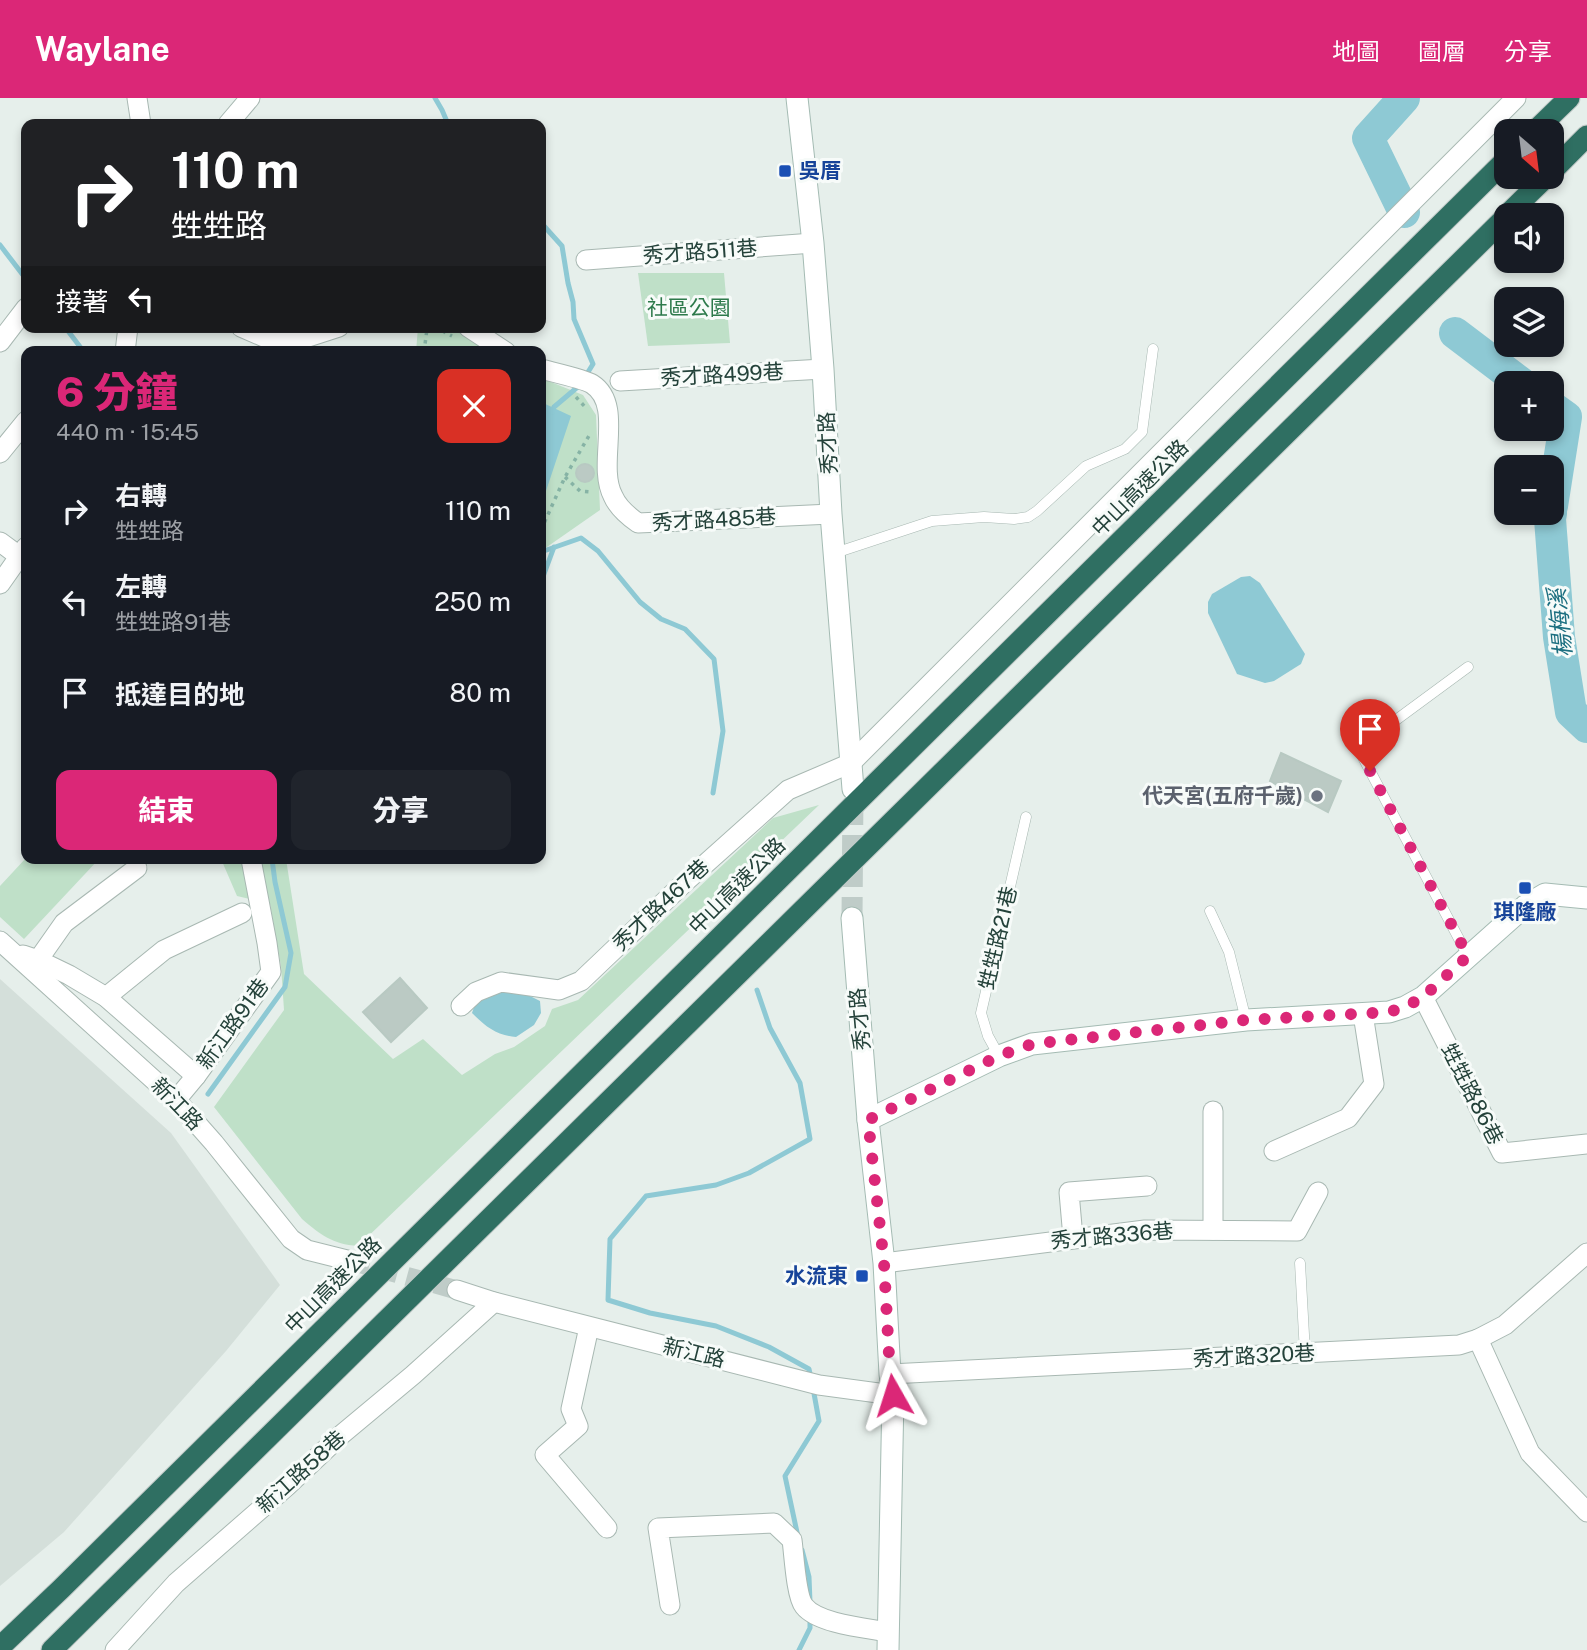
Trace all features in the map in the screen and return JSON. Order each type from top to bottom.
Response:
[{"type":"highway","points":[[1547,119],[1569,98]]},
{"type":"highway","points":[[1564,159],[1587,136]]},
{"type":"highway","name":"中山高速公路","points":[[0,1647],[1494,172]]},
{"type":"highway","points":[[1519,203],[1534,189]]},
{"type":"highway","points":[[54,1650],[1494,228]]},
{"type":"main road","name":"秀才路","points":[[797,98],[813,243],[853,789]]},
{"type":"main road","points":[[868,1120],[999,1056],[1032,1044],[1246,1020],[1389,1012],[1423,997],[1525,906],[1545,894],[1587,898]]},
{"type":"main road","name":"秀才路","points":[[852,918],[868,1120],[884,1263],[892,1385],[888,1641]]},
{"type":"street","points":[[136,98],[140,119]]},
{"type":"street","points":[[232,119],[250,98]]},
{"type":"street","points":[[851,763],[1516,98]]},
{"type":"street","name":"秀才路511巷","points":[[586,260],[813,243]]},
{"type":"street","points":[[0,342],[21,315]]},
{"type":"street","points":[[255,333],[300,345],[326,333]]},
{"type":"street","points":[[477,333],[497,346]]},
{"type":"street","name":"秀才路499巷","points":[[620,381],[823,369]]},
{"type":"street","points":[[546,370],[592,384],[604,396],[609,410],[606,471],[612,495]]},
{"type":"street","points":[[0,453],[21,427]]},
{"type":"street","name":"秀才路485巷","points":[[612,495],[626,515],[638,523],[831,514]]},
{"type":"street","points":[[0,542],[21,551]]},
{"type":"street","points":[[0,584],[21,555]]},
{"type":"street","name":"秀才路467巷","points":[[461,1006],[476,992],[501,982],[559,990],[581,982],[684,883],[788,790],[851,763]]},
{"type":"street","name":"新江路91巷","points":[[176,1100],[271,972],[252,864]]},
{"type":"street","points":[[38,960],[64,923],[137,868]]},
{"type":"street","points":[[106,997],[164,950],[242,913]]},
{"type":"street","points":[[6,946],[68,975],[106,997],[196,1076]]},
{"type":"street","name":"新江路","points":[[6,946],[176,1100],[215,1143],[291,1239],[307,1250],[351,1261]]},
{"type":"street","name":"甡甡路86巷","points":[[1423,997],[1502,1153],[1587,1144]]},
{"type":"street","points":[[1274,1152],[1348,1118],[1374,1084],[1363,1014]]},
{"type":"street","points":[[1213,1111],[1213,1230]]},
{"type":"street","points":[[1073,1238],[1069,1192],[1147,1186]]},
{"type":"street","name":"秀才路336巷","points":[[884,1263],[1145,1230],[1297,1231],[1318,1192]]},
{"type":"street","name":"秀才路320巷","points":[[892,1385],[1306,1353],[1459,1345],[1505,1325],[1587,1253]]},
{"type":"street","name":"新江路","points":[[457,1290],[589,1327],[810,1382],[892,1385]]},
{"type":"street","name":"新江路58巷","points":[[115,1650],[176,1583],[494,1302]]},
{"type":"street","points":[[589,1327],[571,1409],[578,1426],[545,1455],[607,1528]]},
{"type":"street","points":[[1478,1339],[1530,1453],[1587,1512]]},
{"type":"street","points":[[670,1605],[658,1528],[774,1523],[792,1540],[799,1593],[810,1611],[888,1641]]},
{"type":"lane","points":[[835,553],[932,522],[984,517],[1028,517],[1086,466],[1125,449],[1142,432],[1153,349]]},
{"type":"lane","points":[[1468,667],[1358,748],[1468,956]]},
{"type":"lane","name":"甡甡路21巷","points":[[999,1056],[988,1036],[981,1013],[1026,817]]},
{"type":"lane","points":[[1210,911],[1229,953],[1246,1020]]},
{"type":"lane","points":[[1300,1263],[1306,1353]]},
{"type":"path","points":[[576,397],[588,410]]},
{"type":"path","points":[[546,519],[565,477],[590,433]]},
{"type":"path","points":[[565,477],[580,491],[612,495]]},
{"type":"shaded area","points":[[0,979],[171,1133],[280,1285],[226,1351],[64,1532],[0,1586]]},
{"type":"green space","name":"社區公園","points":[[638,273],[724,273],[730,343],[648,346]]},
{"type":"green space","points":[[418,333],[462,333],[482,346],[416,346]]},
{"type":"green space","points":[[546,380],[583,395],[596,415],[600,510],[546,548]]},
{"type":"green space","points":[[819,805],[358,1246],[327,1238],[302,1219],[214,1107],[284,1010],[281,966],[270,904],[237,896],[223,864],[287,864],[304,974],[393,1059],[423,1039],[462,1075],[495,1054],[514,1047],[545,1026],[552,1009],[578,1000],[773,818]]},
{"type":"green space","points":[[21,863],[94,864],[24,939],[0,917],[0,886]]},
{"type":"water","points":[[546,404],[571,416],[546,491]]},
{"type":"water","points":[[1250,576],[1260,583],[1305,654],[1301,664],[1274,681],[1265,683],[1237,674],[1208,613],[1208,602],[1212,594],[1241,577]]},
{"type":"water","points":[[508,992],[526,994],[540,1001],[541,1013],[534,1025],[516,1037],[492,1030],[472,1013],[478,1002],[486,996]]},
{"type":"building","points":[[585,464],[591,467],[594,473],[591,479],[585,482],[579,479],[576,473],[579,467]]},
{"type":"building","name":"代天宮(五府千歲)","points":[[1281,753],[1341,781],[1328,812],[1270,781]]},
{"type":"building","points":[[400,978],[427,1008],[391,1042],[363,1012]]},
{"type":"waterway","points":[[435,98],[446,119]]},
{"type":"waterway","name":"楊梅溪","points":[[1404,98],[1368,138],[1404,212]]},
{"type":"waterway","points":[[546,228],[562,246],[574,319],[593,364],[585,377]]},
{"type":"waterway","points":[[0,245],[21,272]]},
{"type":"waterway","points":[[70,333],[79,346]]},
{"type":"waterway","name":"楊梅溪","points":[[1455,333],[1505,371]]},
{"type":"waterway","points":[[552,412],[554,407],[580,385]]},
{"type":"waterway","name":"楊梅溪","points":[[1564,416],[1564,430]]},
{"type":"waterway","name":"楊梅溪","points":[[1560,455],[1562,441]]},
{"type":"waterway","name":"楊梅溪","points":[[1550,525],[1559,637],[1571,712],[1587,727]]},
{"type":"waterway","points":[[546,550],[581,538],[598,551],[640,602],[661,619],[685,629],[714,659],[723,731],[713,793]]},
{"type":"waterway","points":[[546,569],[554,547]]},
{"type":"waterway","points":[[208,1094],[285,987],[291,953],[273,864]]},
{"type":"waterway","points":[[757,990],[770,1028],[800,1083],[810,1139],[749,1173],[716,1185],[646,1196],[610,1239],[608,1300],[650,1313],[716,1326],[769,1347],[809,1369],[811,1378]]},
{"type":"waterway","points":[[798,1537],[785,1476],[819,1421],[813,1388]]},
{"type":"waterway","points":[[802,1550],[809,1577],[810,1602]]},
{"type":"waterway","points":[[799,1650],[810,1628],[810,1615]]},
{"type":"tunnel","points":[[852,918],[853,792]]},
{"type":"tunnel","points":[[351,1261],[457,1290]]},
{"type":"place","name":"吳厝","points":[[785,171]]},
{"type":"place","name":"代天宮(五府千歲)","points":[[1317,796]]},
{"type":"place","name":"琪隆廠","points":[[1525,888]]},
{"type":"place","name":"水流東","points":[[862,1276]]},
{"type":"route","points":[[893,1395],[884,1263],[868,1120],[999,1056],[1032,1044],[1246,1020],[1389,1012],[1423,997],[1468,956],[1370,771]]}]
